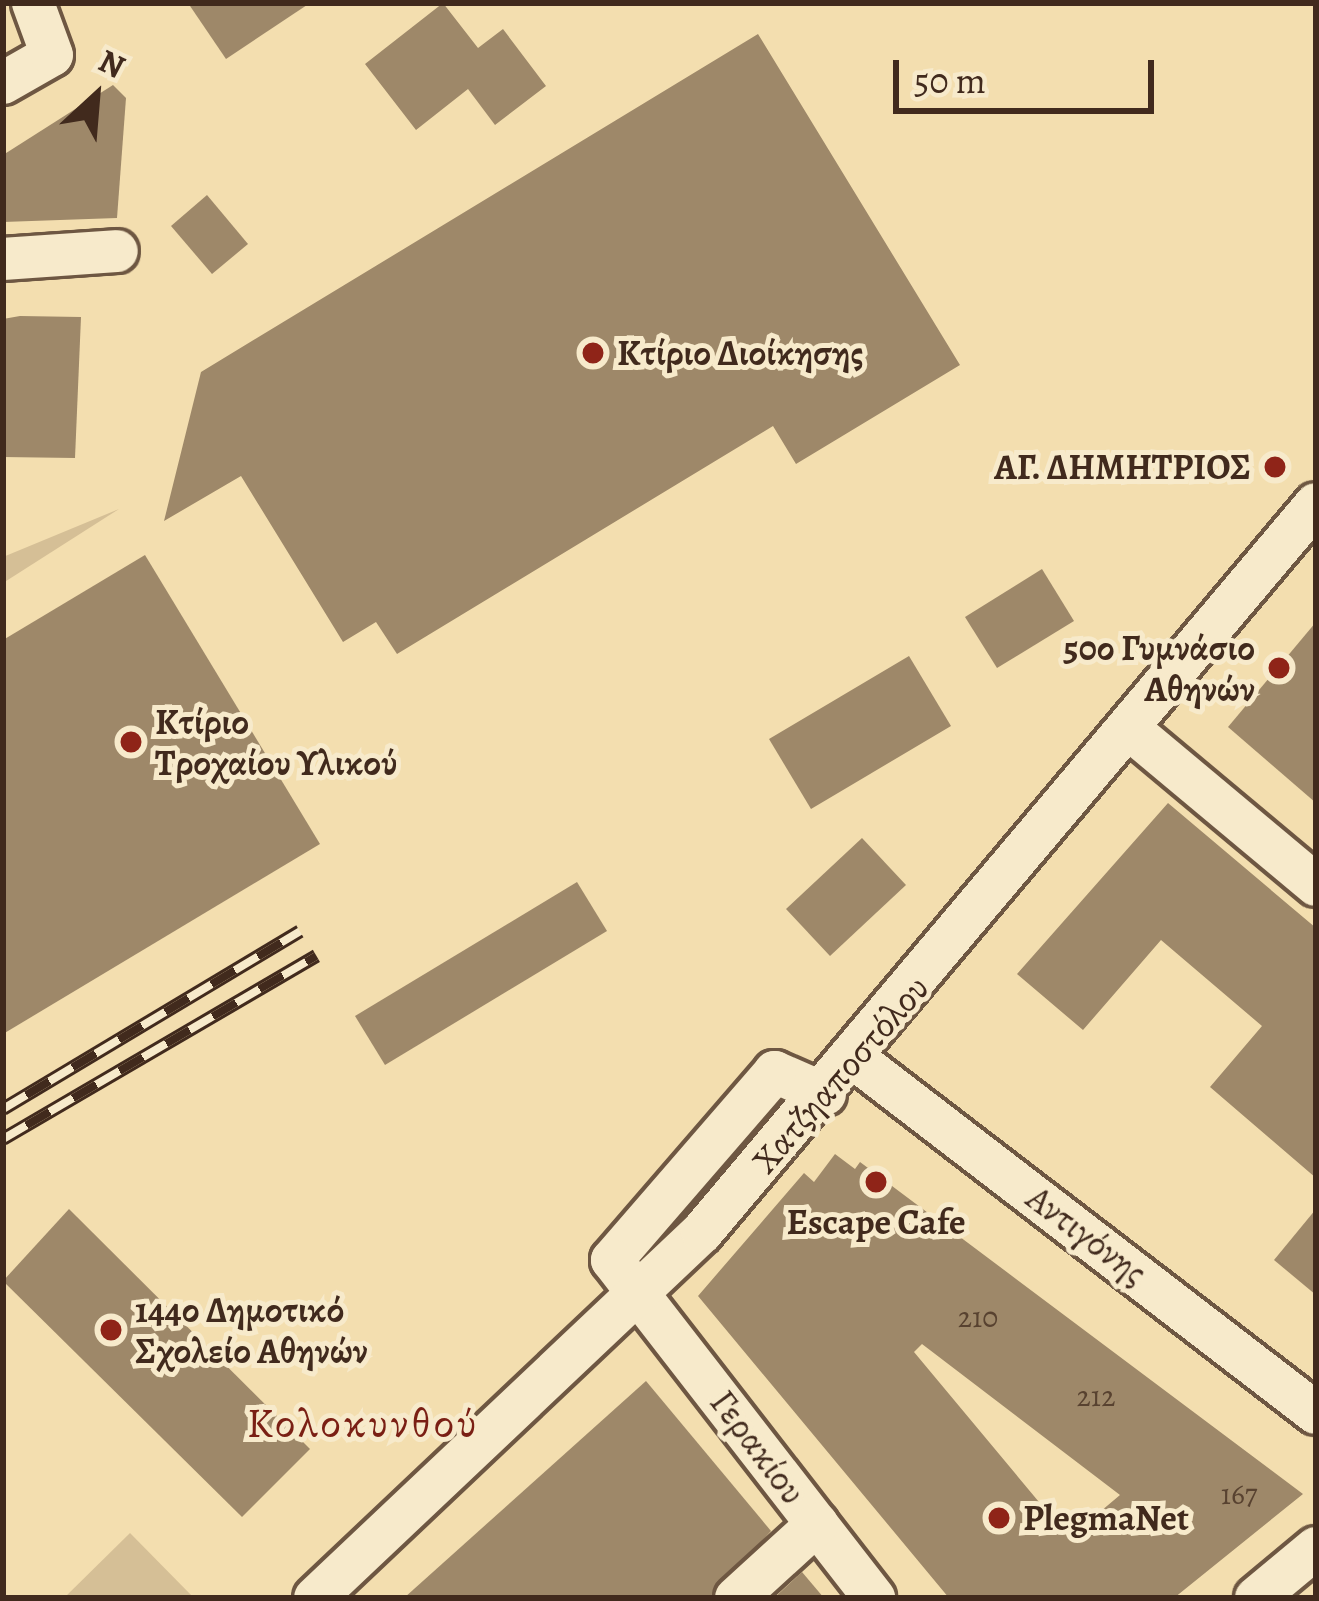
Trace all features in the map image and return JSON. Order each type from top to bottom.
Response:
[{"type":"street","points":[[3,83],[52,55],[33,3]]},
{"type":"street","points":[[3,259],[117,251]]},
{"type":"street","name":"Χατζηαποστόλου","points":[[315,1598],[642,1296],[855,1059],[1316,504]]},
{"type":"street","points":[[1132,731],[1316,885]]},
{"type":"street","name":"Αντιγόνης","points":[[855,1059],[1316,1414]]},
{"type":"street","name":"Γερακίου","points":[[642,1296],[874,1598]]},
{"type":"street","points":[[736,1598],[817,1525]]},
{"type":"street","points":[[1256,1598],[1316,1548]]},
{"type":"shaded area","points":[[119,509],[3,583],[3,557]]},
{"type":"shaded area","points":[[130,1533],[193,1597],[64,1598]]},
{"type":"building","points":[[188,3],[310,3],[226,59]]},
{"type":"building","points":[[443,3],[478,48],[503,29],[546,86],[495,125],[468,89],[416,130],[365,64]]},
{"type":"building","name":"Κτίριο Διοίκησης","points":[[758,34],[960,365],[796,464],[773,426],[397,654],[376,622],[343,642],[241,476],[164,521],[201,372]]},
{"type":"building","points":[[113,85],[126,98],[117,218],[3,222],[3,155]]},
{"type":"building","points":[[207,195],[248,244],[212,274],[171,226]]},
{"type":"building","points":[[81,317],[75,458],[3,457],[3,319]]},
{"type":"building","name":"Κτίριο Τροχαίου Υλικού","points":[[145,555],[320,844],[3,1034],[3,640]]},
{"type":"building","points":[[1042,569],[1074,621],[997,668],[965,617]]},
{"type":"building","points":[[1316,622],[1316,803],[1228,727]]},
{"type":"building","points":[[909,656],[951,726],[811,809],[769,739]]},
{"type":"building","points":[[1168,803],[1316,928],[1316,1178],[1210,1087],[1262,1026],[1161,940],[1083,1030],[1017,974]]},
{"type":"building","points":[[862,838],[906,885],[830,956],[786,909]]},
{"type":"building","points":[[577,882],[607,931],[385,1065],[355,1016]]},
{"type":"building","points":[[835,1154],[855,1169],[860,1162],[1303,1494],[1174,1598],[949,1598],[698,1296],[804,1173],[814,1182]],"holes":[[[922,1344],[1120,1495],[1069,1538],[914,1352]]]},
{"type":"building","points":[[69,1209],[310,1449],[242,1517],[3,1281]]},
{"type":"building","points":[[1316,1209],[1316,1295],[1274,1260]]},
{"type":"building","points":[[646,1381],[771,1531],[711,1598],[404,1598]]},
{"type":"building","points":[[802,1572],[824,1598],[774,1598]]},
{"type":"railway","points":[[3,1109],[300,931]]},
{"type":"railway","points":[[3,1139],[316,956]]},
{"type":"place","name":"Κτίριο Διοίκησης","points":[[593,353]]},
{"type":"place","name":"ΑΓ. ΔΗΜΗΤΡΙΟΣ","points":[[1275,467]]},
{"type":"place","name":"50ο Γυμνάσιο Αθηνών","points":[[1279,668]]},
{"type":"place","name":"Κτίριο Τροχαίου Υλικού","points":[[131,742]]},
{"type":"place","name":"Escape Cafe","points":[[876,1182]]},
{"type":"place","name":"144ο Δημοτικό Σχολείο Αθηνών","points":[[111,1330]]},
{"type":"place","name":"PlegmaNet","points":[[999,1518]]},
{"type":"district","name":"Κολοκυνθού","points":[[363,1423]]}]
